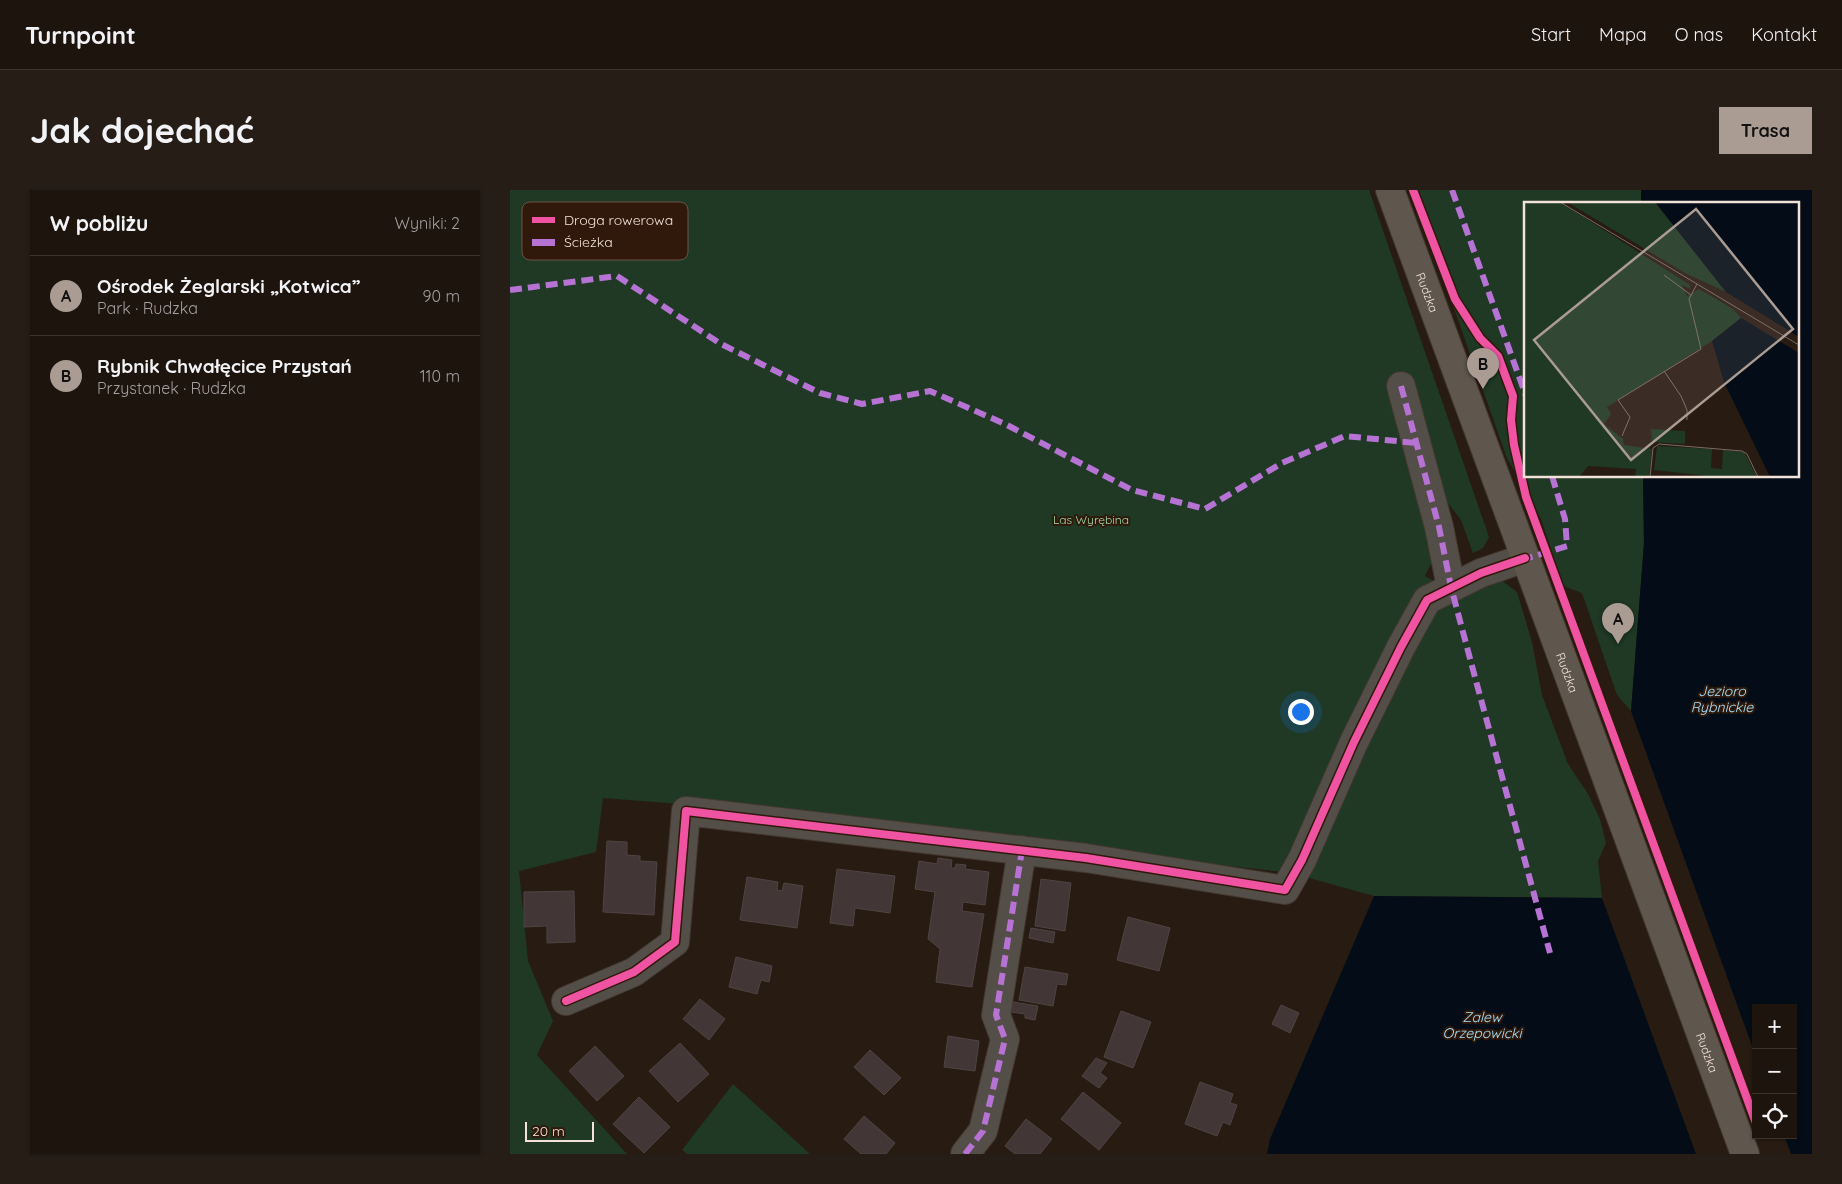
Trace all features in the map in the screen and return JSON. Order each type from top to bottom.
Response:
[{"type":"main road","name":"Rudzka","points":[[1390,190],[1745,1154]]},
{"type":"street","points":[[1401,386],[1439,527],[1451,587]]},
{"type":"street","points":[[566,1001],[634,972],[675,942],[686,812],[1086,858],[1286,890],[1302,860],[1354,742],[1401,647],[1427,600],[1481,573],[1525,558]]},
{"type":"street","points":[[965,1154],[983,1131],[1005,1039],[996,1015],[1022,850]]},
{"type":"green space","name":"Las Wyrębina","points":[[510,190],[1369,190],[1489,537],[1483,548],[1473,553],[1461,520],[1447,502],[1436,517],[1434,558],[1425,576],[1445,587],[1500,579],[1517,592],[1532,642],[1542,695],[1568,764],[1588,794],[1600,819],[1606,843],[1598,861],[1602,898],[1374,896],[1291,873],[681,804],[603,798],[596,852],[519,871],[528,961],[553,1021],[537,1055],[627,1154],[510,1154]]},
{"type":"green space","points":[[1412,190],[1641,190],[1641,202],[1524,202],[1524,478],[1643,478],[1644,543],[1631,711],[1617,695],[1582,593],[1563,586],[1541,519],[1507,458]]},
{"type":"green space","points":[[733,1084],[810,1154],[687,1154],[682,1150]]},
{"type":"water","name":"Jezioro Rybnickie","points":[[1641,190],[1812,190],[1812,1154],[1791,1154],[1785,1139],[1797,1139],[1797,1004],[1752,1004],[1752,1046],[1631,711],[1644,543],[1643,478],[1800,478],[1800,202],[1641,202]]},
{"type":"water","name":"Zalew Orzepowicki","points":[[1374,896],[1602,898],[1696,1154],[1267,1154],[1270,1139]]},
{"type":"building","points":[[607,841],[627,842],[627,855],[640,856],[640,861],[657,862],[654,915],[603,912]]},
{"type":"building","points":[[938,858],[952,860],[951,868],[955,868],[956,864],[966,865],[965,869],[989,872],[985,905],[963,902],[962,911],[984,914],[972,987],[936,982],[940,949],[928,939],[935,892],[915,889],[919,861],[937,864]]},
{"type":"building","points":[[837,869],[895,876],[890,913],[855,908],[853,926],[830,923]]},
{"type":"building","points":[[747,877],[778,882],[777,890],[782,891],[784,883],[803,886],[797,928],[740,920]]},
{"type":"building","points":[[1041,879],[1071,883],[1065,931],[1035,926]]},
{"type":"building","points":[[574,891],[575,942],[547,943],[547,926],[524,927],[524,892]]},
{"type":"building","points":[[1128,917],[1170,928],[1159,971],[1117,960]]},
{"type":"building","points":[[1031,928],[1055,932],[1053,943],[1029,938]]},
{"type":"building","points":[[736,957],[772,966],[769,982],[761,980],[757,994],[729,987]]},
{"type":"building","points":[[1025,967],[1068,974],[1066,985],[1057,984],[1053,1006],[1019,1000]]},
{"type":"building","points":[[700,999],[725,1019],[709,1040],[683,1019]]},
{"type":"building","points":[[1013,1002],[1038,1006],[1035,1020],[1025,1018],[1025,1014],[1011,1012]]},
{"type":"building","points":[[1281,1005],[1299,1013],[1290,1033],[1272,1024]]},
{"type":"building","points":[[1121,1011],[1151,1022],[1133,1068],[1104,1057]]},
{"type":"building","points":[[948,1036],[979,1041],[975,1071],[944,1067]]},
{"type":"building","points":[[680,1043],[709,1074],[678,1102],[649,1071]]},
{"type":"building","points":[[595,1046],[624,1076],[597,1101],[569,1071]]},
{"type":"building","points":[[870,1050],[901,1078],[884,1095],[854,1067]]},
{"type":"building","points":[[1096,1058],[1107,1063],[1100,1073],[1107,1078],[1099,1088],[1082,1076]]},
{"type":"building","points":[[1200,1082],[1233,1094],[1230,1103],[1237,1105],[1230,1125],[1223,1122],[1217,1136],[1185,1124]]},
{"type":"building","points":[[1083,1092],[1121,1123],[1099,1150],[1061,1119]]},
{"type":"building","points":[[639,1097],[670,1127],[644,1153],[613,1124]]},
{"type":"building","points":[[864,1116],[895,1143],[886,1154],[861,1154],[844,1139]]},
{"type":"building","points":[[1026,1119],[1052,1139],[1040,1154],[1015,1154],[1005,1146]]},
{"type":"marked path","points":[[1452,190],[1524,390]]},
{"type":"marked path","points":[[510,290],[617,276],[721,344],[820,393],[862,404],[930,391],[1005,424],[1132,490],[1205,509],[1282,463],[1345,436],[1416,443]]},
{"type":"marked path","points":[[1401,386],[1439,527],[1451,587],[1550,953]]},
{"type":"marked path","points":[[1521,560],[1567,546],[1565,519],[1553,478]]},
{"type":"marked path","points":[[965,1154],[983,1131],[1005,1039],[996,1015],[1022,850]]},
{"type":"cycle path","points":[[1413,190],[1455,299],[1480,338],[1498,356],[1513,396],[1511,420],[1514,445],[1526,497],[1752,1112]]},
{"type":"cycle path","points":[[566,1001],[634,972],[675,942],[686,811],[1086,858],[1285,890],[1302,860],[1354,742],[1401,647],[1427,600],[1481,573],[1525,558]]},
{"type":"place","name":"Rybnik Chwałęcice Przystań","points":[[1483,389]]},
{"type":"place","name":"Ośrodek Żeglarski „Kotwica”","points":[[1618,644]]}]
